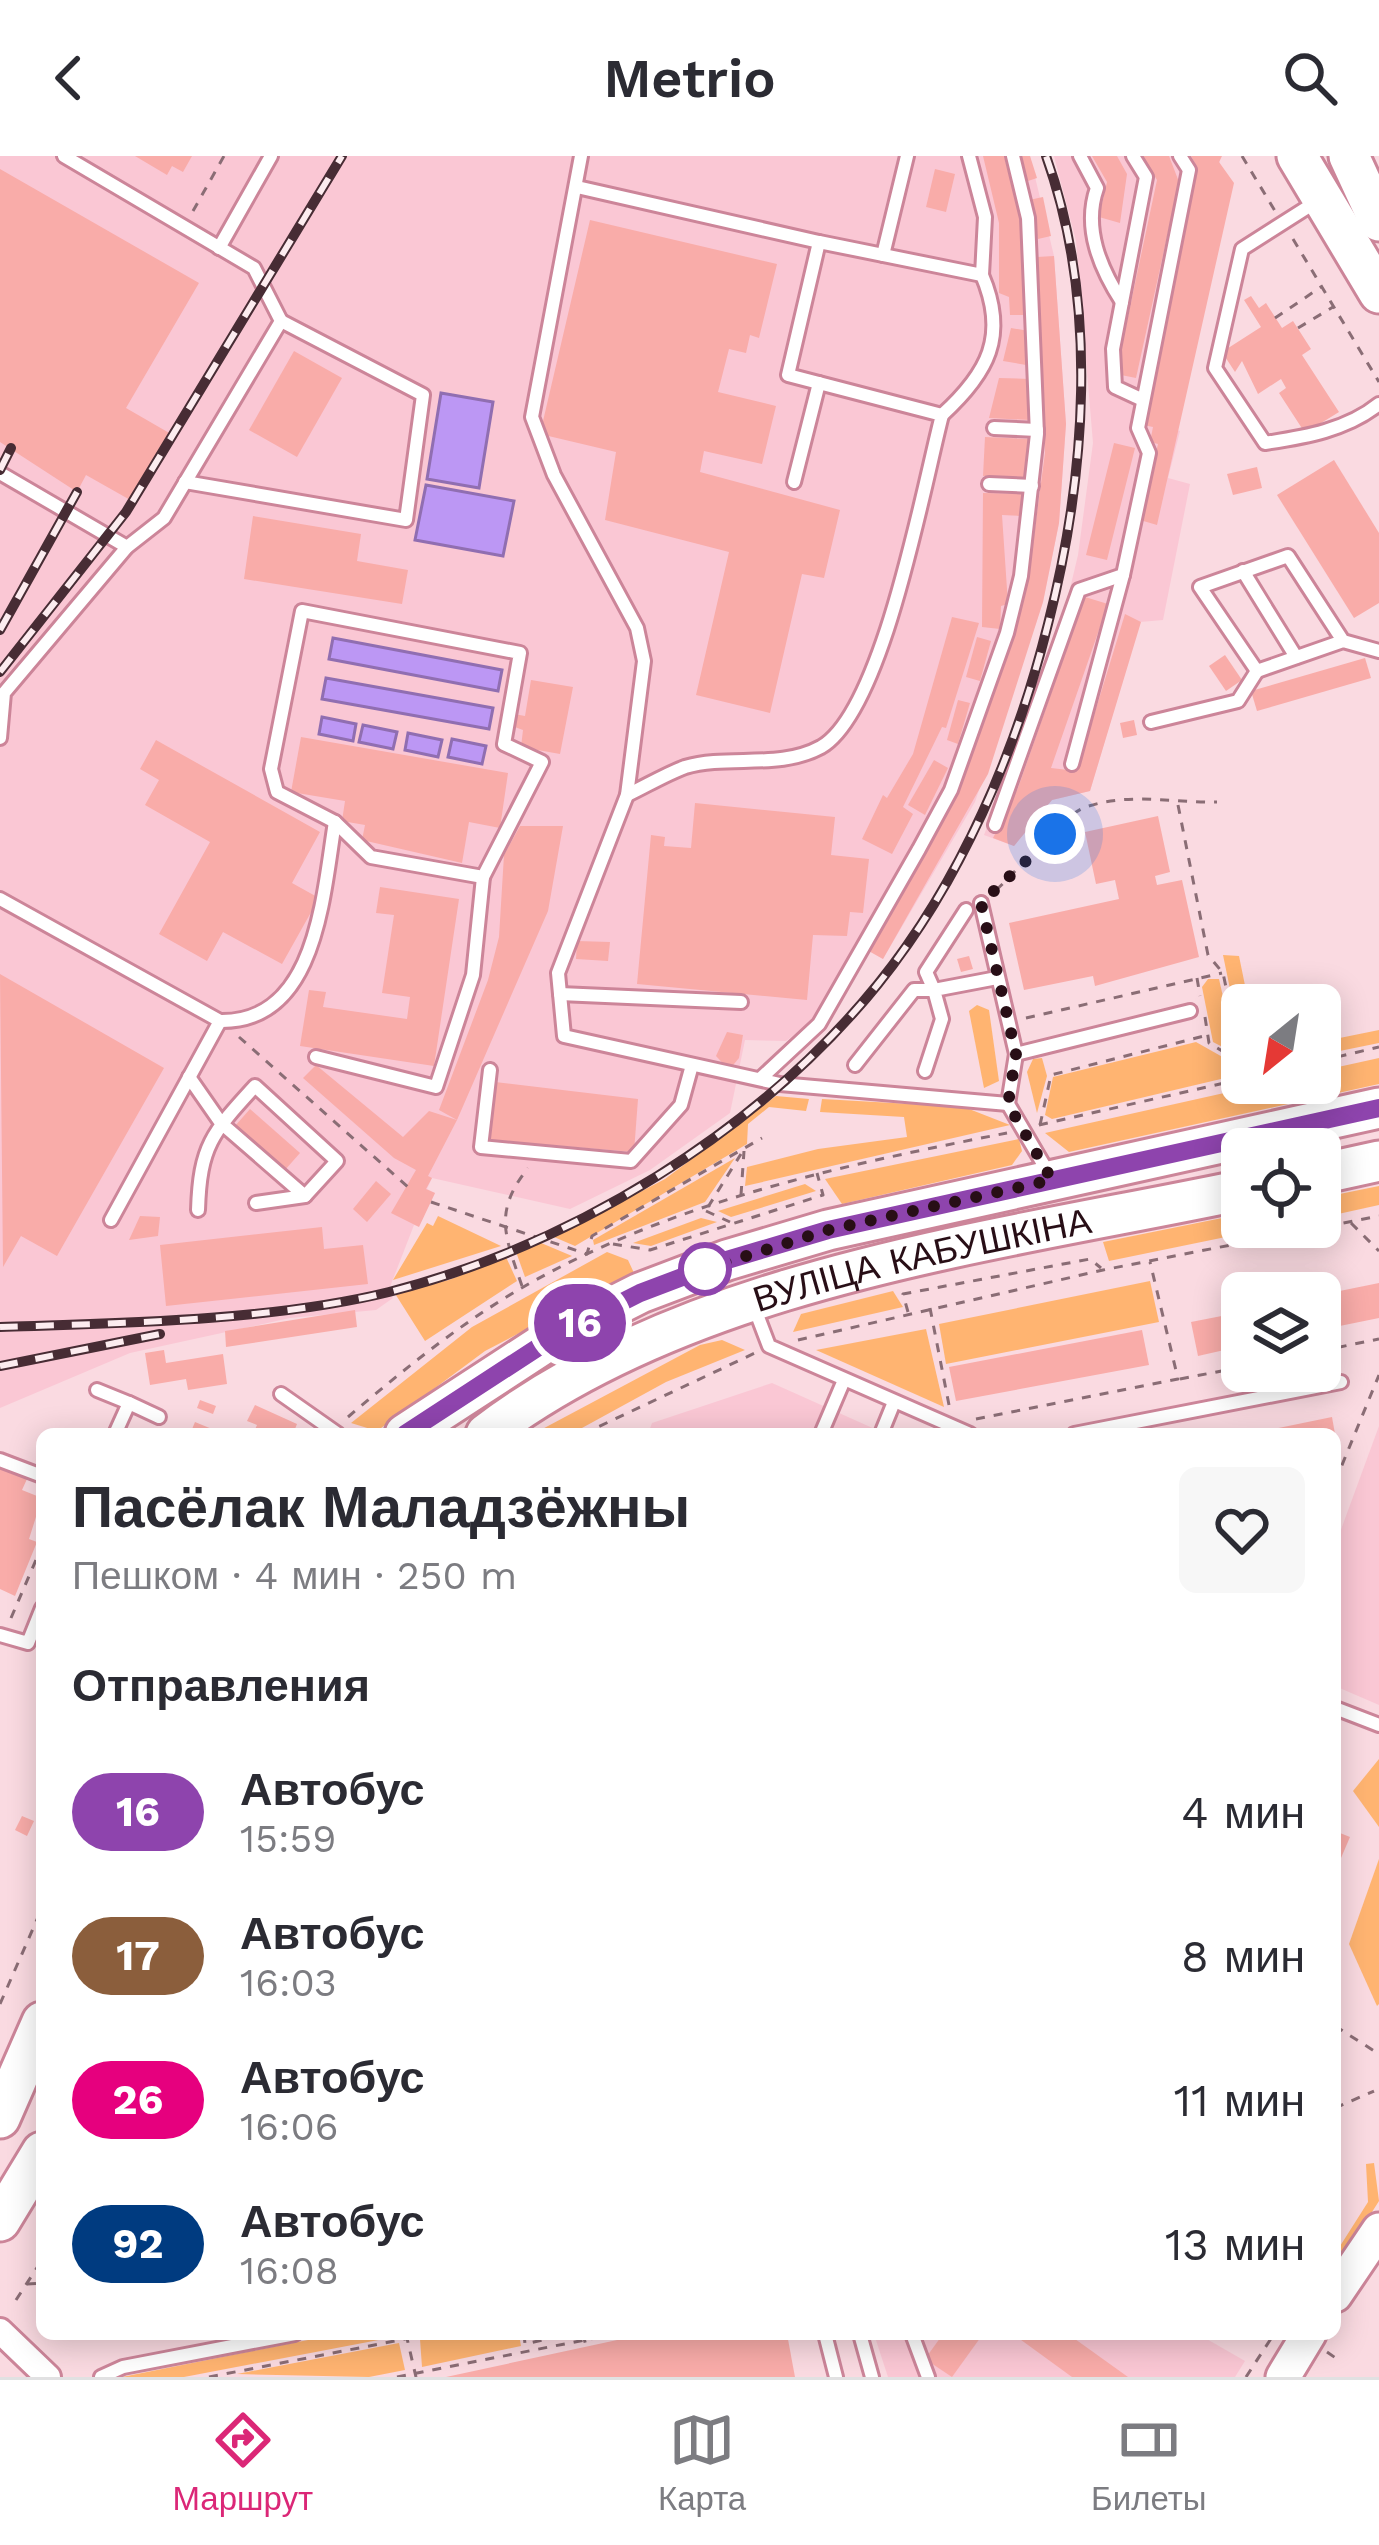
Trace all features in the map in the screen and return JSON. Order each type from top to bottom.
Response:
[{"type":"main road","points":[[1297,156],[1379,293]]},
{"type":"main road","points":[[1338,156],[1374,213]]},
{"type":"main road","points":[[1349,156],[1374,213]]},
{"type":"main road","name":"ВУЛІЦА КАБУШКІНА","points":[[413,1428],[464,1391],[619,1304],[727,1260],[828,1230],[1379,1108]]},
{"type":"main road","points":[[1341,1170],[1379,1162]]},
{"type":"main road","name":"ВУЛІЦА КАБУШКІНА","points":[[495,1428],[582,1372],[753,1304],[896,1263],[1221,1194]]},
{"type":"main road","points":[[464,1391],[487,1428]]},
{"type":"main road","points":[[0,2118],[36,2036]]},
{"type":"main road","points":[[0,2221],[36,2162]]},
{"type":"main road","points":[[1341,2286],[1379,2230]]},
{"type":"main road","points":[[1283,2377],[1305,2340]]},
{"type":"street","points":[[0,2330],[47,2377]]},
{"type":"lane","points":[[64,156],[254,268],[280,321],[423,395],[406,520],[185,482]]},
{"type":"lane","points":[[219,248],[271,156]]},
{"type":"lane","points":[[581,156],[532,417],[554,475],[637,628],[644,661],[627,795],[582,901],[558,973],[564,1036],[760,1079],[1008,1104],[1033,1127],[1052,1180]]},
{"type":"lane","points":[[883,255],[907,156]]},
{"type":"lane","points":[[627,795],[687,766],[783,759],[822,746],[849,719],[874,674],[942,415],[981,380],[996,309],[982,275],[986,217],[969,156]]},
{"type":"lane","points":[[760,1079],[819,1024],[951,790],[1012,614],[1037,430],[1028,218],[1013,156]]},
{"type":"lane","points":[[1080,156],[1097,188],[1088,212],[1103,272],[1123,302]]},
{"type":"lane","points":[[1133,156],[1146,177],[1113,350],[1115,387],[1143,400]]},
{"type":"lane","points":[[1072,764],[1123,575],[1149,453],[1138,428],[1189,170],[1180,156]]},
{"type":"lane","points":[[577,187],[982,275]]},
{"type":"lane","points":[[1322,198],[1242,249],[1215,368],[1265,442],[1306,437],[1360,418],[1379,404]]},
{"type":"lane","points":[[819,242],[788,375],[942,415]]},
{"type":"lane","points":[[0,738],[4,693],[127,548],[164,518],[280,321]]},
{"type":"lane","points":[[794,482],[819,383]]},
{"type":"lane","points":[[994,428],[1037,430]]},
{"type":"lane","points":[[0,473],[127,548]]},
{"type":"lane","points":[[989,484],[1032,486]]},
{"type":"lane","points":[[1257,670],[1200,586],[1288,556],[1343,641]]},
{"type":"lane","points":[[1243,572],[1296,658]]},
{"type":"lane","points":[[995,825],[1079,590],[1123,575]]},
{"type":"lane","points":[[316,1057],[436,1087],[473,975],[483,877],[542,762],[504,744],[520,653],[302,611],[271,769],[277,792],[335,822],[370,857],[483,877]]},
{"type":"lane","points":[[1150,722],[1238,701],[1257,670],[1343,641],[1379,651]]},
{"type":"lane","points":[[0,899],[220,1021],[259,1018],[282,1000],[316,938],[335,822]]},
{"type":"lane","points":[[981,903],[1016,1054],[1008,1104]]},
{"type":"lane","points":[[925,1071],[942,1019],[926,972],[966,910]]},
{"type":"lane","points":[[855,1065],[914,990],[997,978]]},
{"type":"lane","points":[[560,994],[741,1002]]},
{"type":"lane","points":[[1016,1054],[1190,1011]]},
{"type":"lane","points":[[111,1220],[220,1021]]},
{"type":"lane","points":[[490,1070],[481,1147],[631,1161],[681,1105],[692,1065]]},
{"type":"lane","points":[[189,1077],[221,1123],[305,1196]]},
{"type":"lane","points":[[198,1210],[199,1161],[221,1123],[255,1086],[337,1161],[305,1196],[256,1203]]},
{"type":"lane","points":[[753,1304],[769,1346],[957,1428]]},
{"type":"lane","points":[[824,1428],[844,1380]]},
{"type":"lane","points":[[97,1390],[160,1417]]},
{"type":"lane","points":[[1105,1428],[1290,1392]]},
{"type":"lane","points":[[281,1394],[329,1428]]},
{"type":"lane","points":[[883,1428],[894,1402]]},
{"type":"lane","points":[[118,1428],[129,1403]]},
{"type":"lane","points":[[0,1460],[36,1474]]},
{"type":"lane","points":[[0,1635],[28,1642],[36,1623]]},
{"type":"lane","points":[[1341,1710],[1379,1725]]},
{"type":"lane","points":[[101,2377],[123,2367],[264,2340]]},
{"type":"lane","points":[[827,2340],[836,2377]]},
{"type":"lane","points":[[862,2340],[872,2377]]},
{"type":"lane","points":[[914,2340],[928,2377]]},
{"type":"path","points":[[190,216],[224,156]]},
{"type":"path","points":[[1242,156],[1379,382]]},
{"type":"path","points":[[1275,318],[1323,286]]},
{"type":"path","points":[[1298,328],[1334,306]]},
{"type":"path","points":[[981,903],[1082,808],[1159,796],[1178,803],[1217,802]]},
{"type":"path","points":[[1178,803],[1208,955],[1223,973],[1242,1063],[1209,1043],[1204,1016]]},
{"type":"path","points":[[1008,1022],[1223,973]]},
{"type":"path","points":[[1197,978],[1201,997]]},
{"type":"path","points":[[220,1021],[408,1186]]},
{"type":"path","points":[[1033,1127],[1051,1075],[1208,1035]]},
{"type":"path","points":[[1341,1055],[1379,1047]]},
{"type":"path","points":[[335,1428],[401,1372],[523,1287],[611,1244],[817,1173],[1221,1083]]},
{"type":"path","points":[[586,1254],[592,1236],[762,1138]]},
{"type":"path","points":[[740,1196],[743,1151]]},
{"type":"path","points":[[705,1209],[743,1151]]},
{"type":"path","points":[[523,1287],[505,1226],[509,1192],[541,1152]]},
{"type":"path","points":[[611,1244],[650,1250],[823,1196],[817,1173]]},
{"type":"path","points":[[431,1202],[586,1254]]},
{"type":"path","points":[[705,1209],[731,1223]]},
{"type":"path","points":[[596,1428],[769,1346],[930,1306],[1379,1216]]},
{"type":"path","points":[[1349,1222],[1379,1251]]},
{"type":"path","points":[[909,1314],[902,1294],[1090,1259],[1103,1270]]},
{"type":"path","points":[[1150,1261],[1178,1379]]},
{"type":"path","points":[[930,1306],[953,1426],[1221,1370]]},
{"type":"path","points":[[1341,1347],[1379,1339]]},
{"type":"path","points":[[1341,1467],[1379,1375]]},
{"type":"path","points":[[11,1618],[36,1560]]},
{"type":"path","points":[[0,2004],[36,1922]]},
{"type":"path","points":[[1341,2030],[1379,2054]]},
{"type":"path","points":[[1341,2105],[1374,2091]]},
{"type":"path","points":[[16,2300],[36,2269]]},
{"type":"path","points":[[26,2284],[36,2283]]},
{"type":"path","points":[[208,2377],[389,2340]]},
{"type":"path","points":[[408,2340],[415,2375]]},
{"type":"path","points":[[397,2377],[584,2340]]},
{"type":"path","points":[[1246,2377],[1270,2340]]},
{"type":"shaded area","points":[[0,156],[1030,156],[1054,256],[1066,424],[1059,523],[1043,602],[975,802],[883,959],[855,943],[817,1018],[786,1041],[745,1040],[730,1113],[650,1170],[570,1209],[432,1178],[427,1189],[435,1193],[419,1226],[414,1225],[388,1292],[393,1298],[376,1310],[290,1318],[130,1353],[0,1408]]},
{"type":"shaded area","points":[[1054,156],[1221,156],[1164,426],[1180,431],[1168,478],[1190,484],[1163,620],[1140,622],[1090,791],[1052,800],[1014,846],[984,835],[1058,639],[1078,555],[1093,443],[1076,241]]},
{"type":"shaded area","points":[[441,393],[493,402],[479,488],[427,479]]},
{"type":"shaded area","points":[[426,485],[514,501],[503,556],[415,540]]},
{"type":"shaded area","points":[[333,638],[502,670],[498,691],[329,659]]},
{"type":"shaded area","points":[[326,678],[493,708],[489,729],[322,699]]},
{"type":"shaded area","points":[[322,717],[356,724],[353,741],[319,734]]},
{"type":"shaded area","points":[[363,725],[397,732],[393,749],[359,742]]},
{"type":"shaded area","points":[[408,733],[442,740],[438,757],[405,750]]},
{"type":"shaded area","points":[[452,739],[486,746],[482,764],[448,757]]},
{"type":"shaded area","points":[[1223,955],[1239,956],[1245,984],[1229,984]]},
{"type":"shaded area","points":[[1208,979],[1219,979],[1221,1046],[1213,1042],[1202,987]]},
{"type":"shaded area","points":[[977,1005],[989,1010],[999,1081],[984,1088],[969,1011]]},
{"type":"shaded area","points":[[1379,1030],[1379,1043],[1341,1051],[1341,1038]]},
{"type":"shaded area","points":[[1196,1042],[1221,1056],[1221,1079],[1052,1119],[1045,1115],[1053,1077]]},
{"type":"shaded area","points":[[1042,1058],[1047,1076],[1037,1113],[1027,1072],[1033,1059]]},
{"type":"shaded area","points":[[1379,1058],[1379,1084],[1341,1092],[1341,1066]]},
{"type":"shaded area","points":[[1221,1094],[1221,1104],[1288,1104],[1069,1152],[1045,1133]]},
{"type":"shaded area","points":[[776,1096],[809,1099],[806,1111],[769,1107],[748,1124],[747,1144],[575,1246],[554,1237],[665,1179]]},
{"type":"shaded area","points":[[822,1099],[964,1107],[1010,1125],[745,1186],[747,1167],[818,1149],[907,1137],[904,1117],[820,1112]]},
{"type":"shaded area","points":[[1019,1139],[1022,1151],[1012,1165],[842,1204],[825,1179]]},
{"type":"shaded area","points":[[735,1158],[705,1202],[594,1245],[593,1240]]},
{"type":"shaded area","points":[[805,1184],[816,1191],[731,1217],[718,1211]]},
{"type":"shaded area","points":[[1379,1186],[1379,1205],[1341,1213],[1341,1194]]},
{"type":"shaded area","points":[[438,1216],[501,1246],[393,1280],[427,1223],[433,1226]]},
{"type":"shaded area","points":[[701,1218],[717,1222],[651,1246],[633,1243]]},
{"type":"shaded area","points":[[1221,1218],[1221,1238],[1109,1261],[1103,1242]]},
{"type":"shaded area","points":[[534,1240],[572,1256],[525,1277],[515,1249]]},
{"type":"shaded area","points":[[607,1252],[628,1260],[634,1273],[485,1351],[381,1428],[351,1423],[472,1327]]},
{"type":"shaded area","points":[[506,1257],[517,1281],[425,1341],[394,1292],[449,1280]]},
{"type":"shaded area","points":[[1150,1281],[1159,1322],[946,1364],[939,1324]]},
{"type":"shaded area","points":[[893,1291],[903,1307],[793,1332],[801,1314]]},
{"type":"shaded area","points":[[926,1329],[944,1407],[816,1350]]},
{"type":"shaded area","points":[[722,1340],[745,1350],[666,1382],[582,1428],[544,1428],[700,1345]]},
{"type":"shaded area","points":[[772,1383],[873,1428],[650,1428],[652,1423]]},
{"type":"shaded area","points":[[1379,1426],[1379,1705],[1341,1689],[1341,1530]]},
{"type":"shaded area","points":[[1379,1759],[1379,1827],[1353,1791]]},
{"type":"shaded area","points":[[1379,1859],[1379,2004],[1377,2006],[1349,1944]]},
{"type":"shaded area","points":[[1374,2163],[1379,2201],[1341,2261],[1341,2245],[1368,2202],[1366,2164]]},
{"type":"shaded area","points":[[308,2340],[378,2340],[184,2377],[122,2377]]},
{"type":"shaded area","points":[[420,2340],[520,2340],[521,2346],[422,2367]]},
{"type":"shaded area","points":[[876,2340],[1208,2340],[1245,2361],[1235,2377],[888,2377]]},
{"type":"shaded area","points":[[399,2343],[405,2370],[369,2377],[237,2374]]},
{"type":"building","points":[[135,156],[192,156],[183,172],[172,166],[167,175]]},
{"type":"building","points":[[983,156],[1004,156],[1020,217],[1025,315],[1010,315],[1009,297],[999,293],[999,223]]},
{"type":"building","points":[[1018,156],[1030,156],[1037,178],[1025,182]]},
{"type":"building","points":[[1092,156],[1117,156],[1127,174],[1120,223],[1099,217],[1107,182]]},
{"type":"building","points":[[1142,156],[1169,156],[1179,182],[1136,378],[1121,375],[1119,359],[1157,180]]},
{"type":"building","points":[[1191,156],[1222,156],[1219,162],[1234,183],[1157,525],[1140,520],[1158,444],[1150,442],[1153,427],[1143,425],[1197,167]]},
{"type":"building","points":[[0,169],[199,283],[126,408],[171,434],[132,501],[86,475],[77,492],[0,442]]},
{"type":"building","points":[[935,169],[955,174],[946,212],[926,207]]},
{"type":"building","points":[[1043,197],[1051,236],[1038,239],[1029,200]]},
{"type":"building","points":[[590,220],[777,264],[759,338],[750,335],[746,353],[729,349],[718,392],[776,406],[762,464],[704,451],[700,472],[840,510],[824,578],[802,574],[770,713],[696,695],[729,552],[605,520],[616,452],[540,434]]},
{"type":"building","points":[[1054,256],[1066,424],[1059,523],[1043,602],[988,774],[883,959],[867,950],[946,814],[972,752],[1029,573],[1045,453],[1037,257]]},
{"type":"building","points":[[1251,296],[1259,308],[1266,303],[1282,328],[1293,321],[1311,349],[1302,355],[1339,412],[1305,433],[1279,393],[1286,388],[1281,379],[1258,394],[1242,361],[1235,372],[1222,352],[1261,327],[1244,300]]},
{"type":"building","points":[[1011,328],[1029,331],[1026,365],[1003,361]]},
{"type":"building","points":[[294,351],[342,378],[297,457],[249,430]]},
{"type":"building","points":[[999,378],[1030,379],[1030,420],[989,418]]},
{"type":"building","points":[[985,437],[1029,439],[1027,478],[983,476]]},
{"type":"building","points":[[1114,443],[1135,448],[1107,560],[1086,555]]},
{"type":"building","points":[[1334,460],[1379,533],[1379,603],[1354,618],[1277,495]]},
{"type":"building","points":[[1257,467],[1262,488],[1233,495],[1227,474]]},
{"type":"building","points":[[983,493],[1025,494],[1022,516],[1002,515],[1008,604],[1001,606],[1000,629],[982,627]]},
{"type":"building","points":[[253,516],[361,534],[357,561],[408,570],[402,604],[244,579]]},
{"type":"building","points":[[1085,597],[1108,604],[1051,768],[1077,771],[1125,614],[1141,622],[1090,791],[1052,800],[1014,846],[993,838],[1018,788]]},
{"type":"building","points":[[952,617],[979,623],[946,728],[942,727],[903,807],[913,814],[892,854],[862,839],[883,795],[887,798],[913,754]]},
{"type":"building","points":[[977,637],[991,641],[980,681],[966,677]]},
{"type":"building","points":[[1225,655],[1242,680],[1226,691],[1209,666]]},
{"type":"building","points":[[1365,658],[1371,678],[1257,711],[1251,691]]},
{"type":"building","points":[[531,680],[573,687],[560,754],[521,747],[523,730],[512,726],[514,714],[525,716]]},
{"type":"building","points":[[958,700],[970,703],[958,744],[947,740]]},
{"type":"building","points":[[1134,720],[1137,735],[1123,738],[1120,723]]},
{"type":"building","points":[[301,737],[508,773],[500,828],[469,822],[462,863],[362,840],[365,825],[342,821],[345,801],[291,792]]},
{"type":"building","points":[[156,740],[320,832],[292,883],[319,898],[282,964],[223,932],[207,961],[159,934],[210,842],[145,805],[159,780],[140,769]]},
{"type":"building","points":[[934,760],[948,768],[925,815],[908,805]]},
{"type":"building","points":[[695,803],[835,817],[831,855],[869,859],[863,913],[850,912],[847,936],[813,935],[807,1000],[637,984],[651,835],[665,837],[664,846],[691,848]]},
{"type":"building","points":[[1158,816],[1170,872],[1155,876],[1157,885],[1182,880],[1199,957],[1095,986],[1093,976],[1024,990],[1009,923],[1119,899],[1115,880],[1096,884],[1085,832]]},
{"type":"building","points":[[520,826],[563,826],[548,911],[457,1120],[439,1110],[488,980],[499,937],[504,855]]},
{"type":"building","points":[[380,887],[459,899],[434,1066],[300,1046],[309,990],[326,992],[323,1007],[407,1019],[410,997],[382,993],[394,915],[376,913]]},
{"type":"building","points":[[577,941],[610,942],[608,961],[576,959]]},
{"type":"building","points":[[969,956],[973,969],[961,972],[957,959]]},
{"type":"building","points":[[0,974],[164,1068],[57,1256],[21,1236],[3,1267]]},
{"type":"building","points":[[727,1032],[743,1035],[739,1058],[729,1070],[716,1056]]},
{"type":"building","points":[[316,1065],[403,1137],[429,1111],[457,1120],[428,1176],[432,1178],[426,1189],[435,1193],[419,1227],[391,1213],[416,1170],[394,1158],[303,1078]]},
{"type":"building","points":[[495,1082],[638,1099],[634,1152],[489,1140]]},
{"type":"building","points":[[250,1109],[300,1153],[285,1170],[235,1126]]},
{"type":"building","points":[[376,1181],[391,1194],[367,1222],[353,1209]]},
{"type":"building","points":[[140,1216],[160,1217],[158,1236],[129,1240]]},
{"type":"building","points":[[322,1227],[324,1249],[363,1245],[368,1284],[166,1306],[160,1245]]},
{"type":"building","points":[[1379,1283],[1379,1318],[1341,1326],[1341,1291]]},
{"type":"building","points":[[355,1310],[357,1327],[226,1347],[225,1331]]},
{"type":"building","points":[[1221,1316],[1221,1351],[1198,1356],[1191,1322]]},
{"type":"building","points":[[1142,1330],[1149,1365],[956,1401],[949,1367]]},
{"type":"building","points":[[164,1350],[166,1363],[223,1354],[227,1384],[188,1390],[186,1379],[150,1385],[145,1353]]},
{"type":"building","points":[[200,1400],[216,1406],[213,1414],[197,1408]]},
{"type":"building","points":[[255,1405],[297,1424],[295,1428],[256,1428],[247,1421]]},
{"type":"building","points":[[1332,1417],[1334,1428],[1278,1428]]},
{"type":"building","points":[[0,1468],[27,1479],[22,1490],[36,1496],[29,1539],[36,1544],[15,1596],[0,1589]]},
{"type":"building","points":[[22,1816],[34,1821],[27,1836],[15,1830]]},
{"type":"building","points":[[1341,1833],[1350,1837],[1341,1858]]},
{"type":"building","points":[[617,2340],[788,2340],[795,2377],[446,2377]]},
{"type":"building","points":[[939,2340],[979,2340],[952,2377],[925,2359]]},
{"type":"building","points":[[1021,2340],[1076,2340],[1128,2377],[1072,2377]]},
{"type":"railway","points":[[0,672],[126,512],[342,156]]},
{"type":"railway","points":[[0,1327],[196,1319],[296,1309],[389,1292],[458,1271],[526,1245],[658,1176],[777,1088],[830,1038],[908,944],[960,859],[1020,720],[1048,624],[1071,509],[1081,390],[1074,271],[1046,156]]},
{"type":"railway","points":[[0,470],[11,448]]},
{"type":"railway","points":[[0,630],[77,492]]},
{"type":"railway","points":[[0,1366],[160,1334]]},
{"type":"bus line","name":"16","points":[[413,1428],[557,1335],[640,1293],[727,1260],[828,1230],[1379,1108]]},
{"type":"route","points":[[705,1269],[828,1230],[1052,1180],[1027,1129],[1008,1104],[1016,1054],[981,903],[1055,834]]}]
